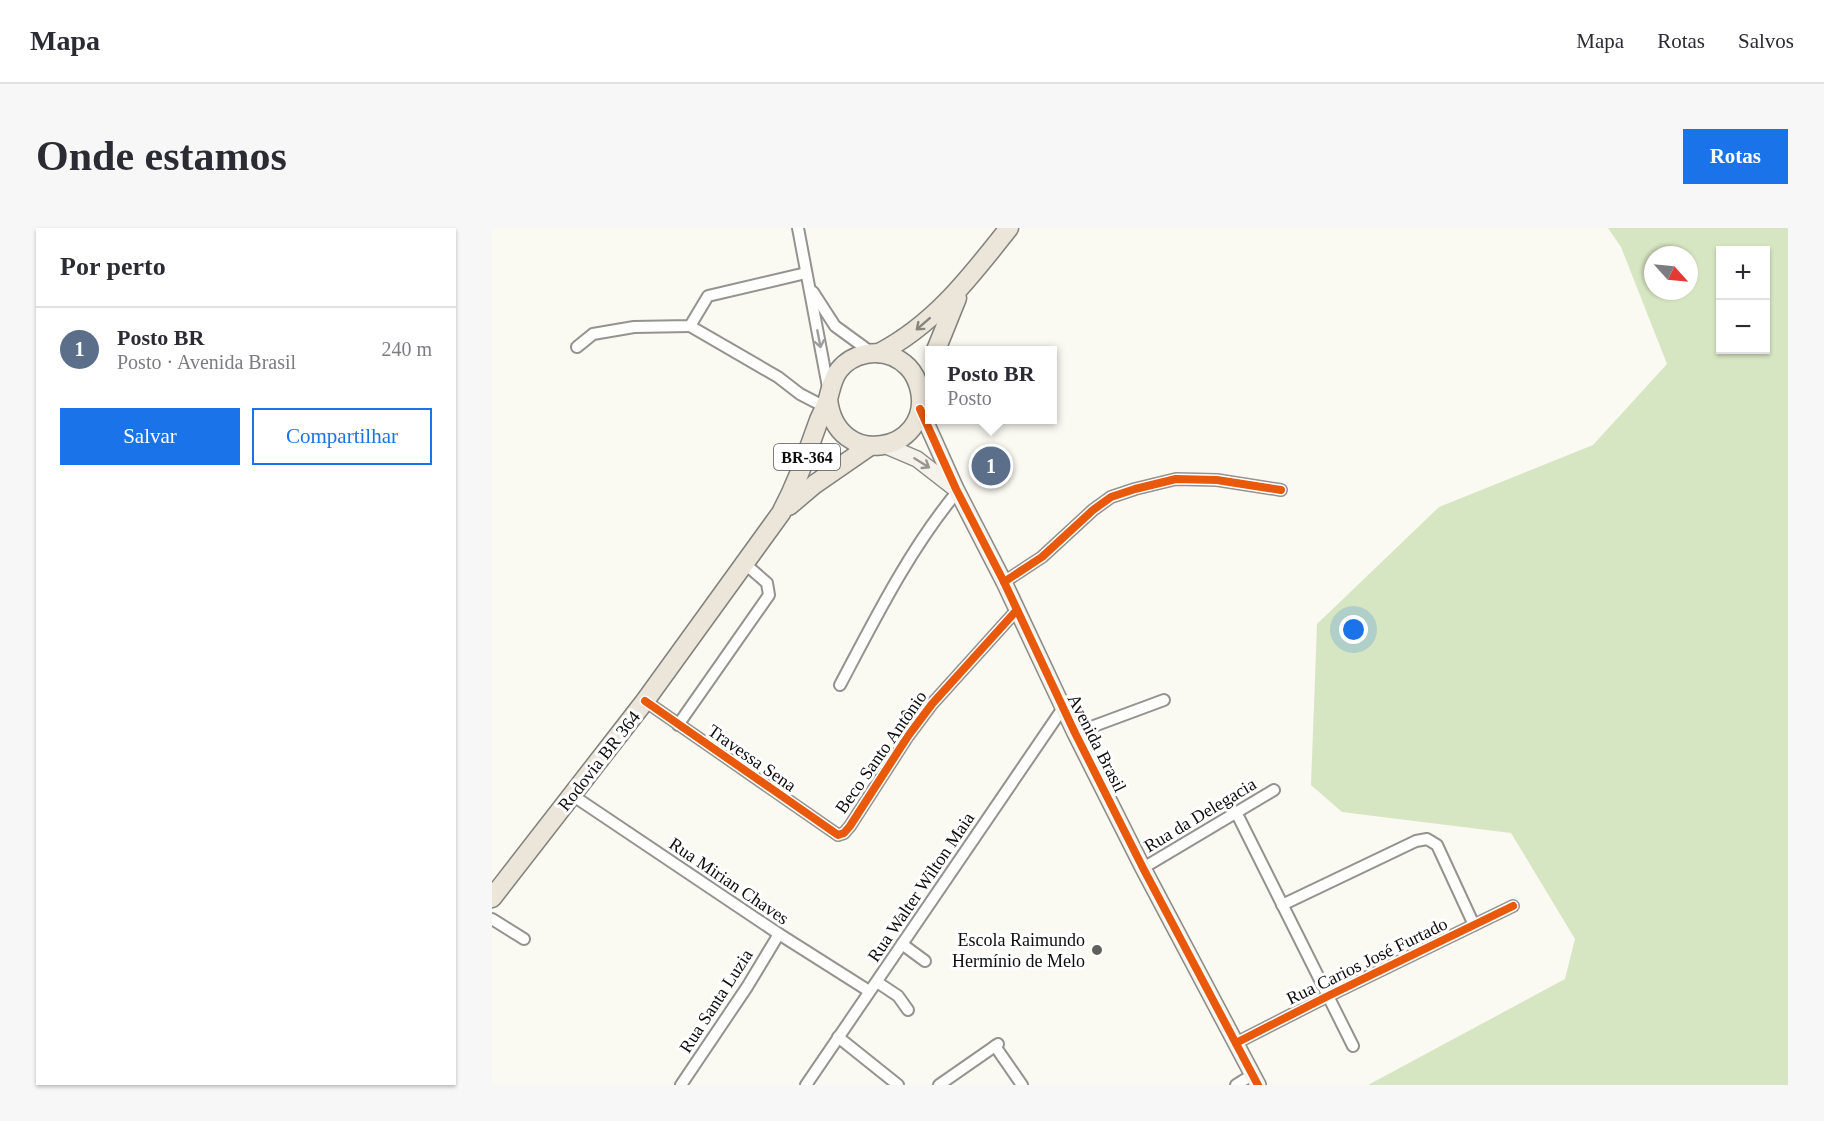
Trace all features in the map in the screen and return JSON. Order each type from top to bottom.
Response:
[{"type":"main road","name":"Rodovia BR 364","points":[[492,898],[645,701],[781,513],[796,484],[836,375],[849,361],[860,355],[876,353],[912,334],[962,288],[1009,228]]},
{"type":"main road","name":"Rodovia BR 364","points":[[938,346],[962,288]]},
{"type":"main road","points":[[876,353],[892,356],[913,372],[919,384],[921,403]]},
{"type":"main road","name":"Rodovia BR 364","points":[[781,513],[815,484],[877,446],[897,441],[908,432],[916,422],[925,389]]},
{"type":"main road","name":"BR-364","points":[[827,399],[840,431],[859,444],[877,446]]},
{"type":"street","points":[[577,347],[593,334],[634,327],[690,326],[778,377],[800,394],[827,399],[798,228]]},
{"type":"street","points":[[690,326],[708,296],[806,273]]},
{"type":"street","points":[[809,286],[835,326],[876,353]]},
{"type":"street","name":"Avenida Brasil","points":[[921,403],[925,413]]},
{"type":"street","name":"Avenida Brasil","points":[[930,424],[957,490],[1004,582],[1075,733],[1143,868],[1255,1080]]},
{"type":"street","name":"Avenida Brasil","points":[[877,446],[917,459],[957,490]]},
{"type":"street","points":[[1004,582],[1042,557],[1102,503],[1111,497],[1135,489],[1176,478],[1217,480],[1281,490]]},
{"type":"street","points":[[840,685],[881,608],[924,536],[957,490]]},
{"type":"street","points":[[678,724],[769,595],[767,583],[744,563]]},
{"type":"street","name":"Beco Santo Antônio","points":[[844,833],[932,704],[1017,610]]},
{"type":"street","points":[[1075,733],[1164,700]]},
{"type":"street","name":"Travessa Sena","points":[[645,701],[831,831],[838,835],[844,833]]},
{"type":"street","name":"Rua Walter Wilton Maia","points":[[806,1085],[1063,708]]},
{"type":"street","name":"Rua da Delegacia","points":[[1143,868],[1274,790]]},
{"type":"street","name":"Rua Mirian Chaves","points":[[572,795],[779,934],[873,986],[898,996],[908,1010]]},
{"type":"street","points":[[1236,812],[1353,1046]]},
{"type":"street","points":[[1282,904],[1416,841],[1427,839],[1437,845],[1474,925]]},
{"type":"street","name":"Rua Carios José Furtado","points":[[1236,1043],[1513,906]]},
{"type":"street","points":[[492,919],[524,939]]},
{"type":"street","name":"Rua Santa Luzia","points":[[681,1085],[747,987],[779,934]]},
{"type":"street","points":[[902,944],[925,962]]},
{"type":"street","points":[[837,1037],[898,1085]]},
{"type":"street","points":[[939,1085],[997,1045],[1022,1085]]},
{"type":"street","points":[[1236,1085],[1255,1080]]},
{"type":"green space","points":[[1608,228],[1788,228],[1788,1085],[1368,1085],[1565,979],[1575,939],[1511,833],[1342,812],[1311,785],[1317,624],[1439,507],[1593,445],[1667,364],[1621,247]]},
{"type":"cycle path","points":[[920,409],[925,420]]},
{"type":"cycle path","points":[[927,424],[1075,733],[1143,868],[1258,1085]]},
{"type":"cycle path","points":[[1004,582],[1042,557],[1093,510],[1111,497],[1135,489],[1176,479],[1217,480],[1281,490]]},
{"type":"cycle path","points":[[645,701],[838,835],[844,833],[850,826],[908,736],[932,704],[1017,610]]},
{"type":"cycle path","points":[[1236,1043],[1513,906]]},
{"type":"place","name":"Posto BR","points":[[991,466]]},
{"type":"place","name":"Escola Raimundo Hermínio de Melo","points":[[1097,950]]}]
